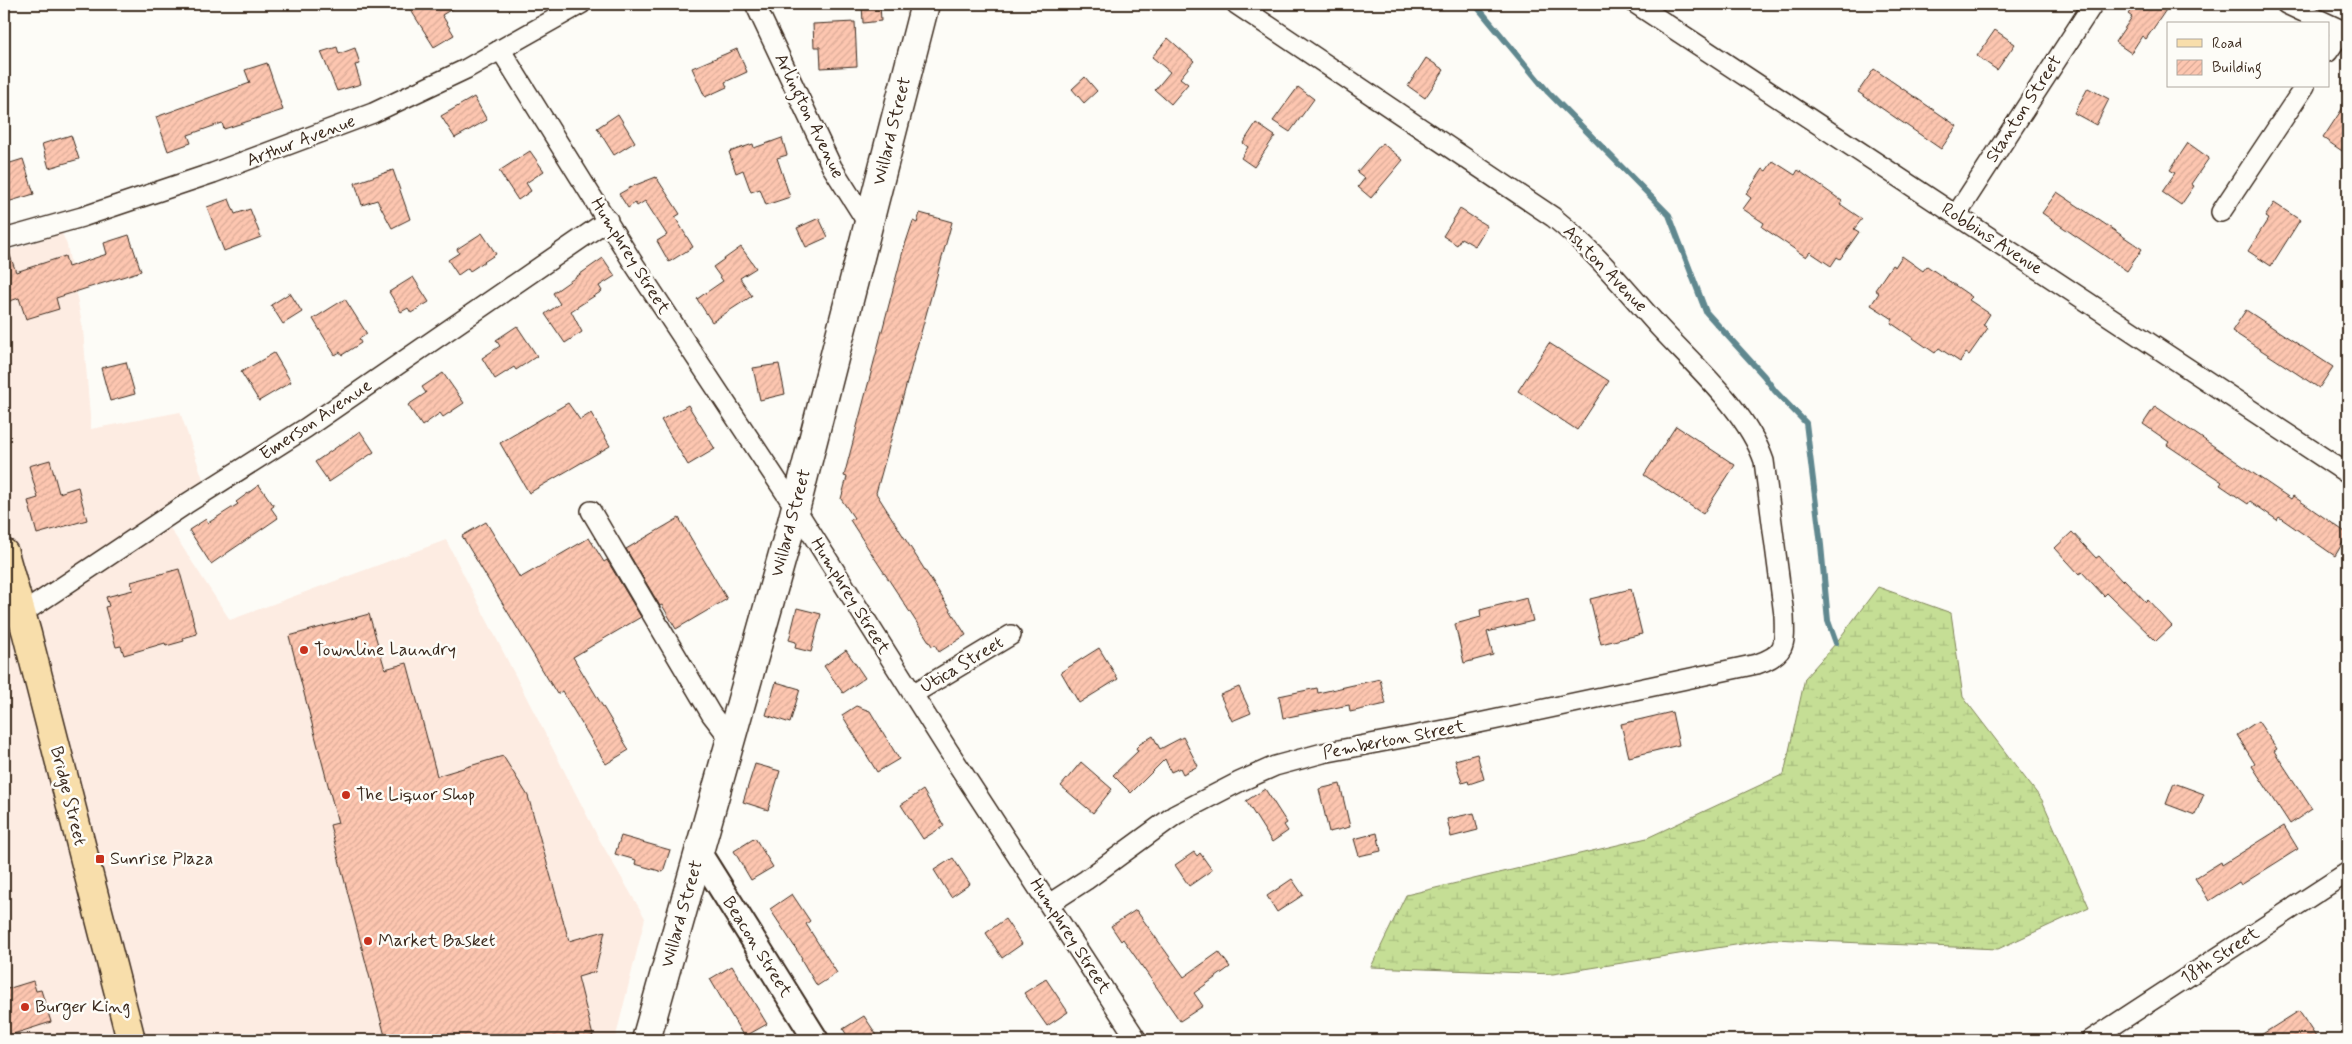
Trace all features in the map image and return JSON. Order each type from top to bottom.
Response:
[{"type":"main road","name":"Willard Street","points":[[646,1040],[796,509],[925,4]]},
{"type":"main road","name":"Bridge Street","points":[[4,552],[132,1040]]},
{"type":"street","name":"Arthur Avenue","points":[[4,239],[82,218],[194,180],[374,113],[466,69],[582,4]]},
{"type":"street","name":"Arlington Avenue","points":[[755,4],[832,167],[868,224]]},
{"type":"street","name":"Ashton Avenue","points":[[1236,4],[1553,217],[1590,250],[1724,398],[1757,441],[1764,461],[1784,615],[1784,638],[1781,652],[1772,659]]},
{"type":"street","name":"Robbins Avenue","points":[[1636,4],[1956,215],[2346,467]]},
{"type":"street","name":"Stanton Street","points":[[1956,215],[2093,4]]},
{"type":"street","points":[[2286,4],[2325,22]]},
{"type":"street","points":[[2330,25],[2346,32],[2330,50]]},
{"type":"street","name":"Humphrey Street","points":[[500,49],[632,260],[796,509],[913,694],[1138,1040]]},
{"type":"street","points":[[2221,212],[2304,88]]},
{"type":"street","name":"Emerson Avenue","points":[[20,615],[186,504],[306,428],[608,220]]},
{"type":"street","points":[[591,511],[711,714],[731,740]]},
{"type":"street","name":"Utica Street","points":[[913,694],[1011,635]]},
{"type":"street","name":"Pemberton Street","points":[[1049,904],[1086,880],[1175,815],[1239,782],[1276,766],[1323,753],[1460,727],[1717,673],[1772,659]]},
{"type":"street","name":"Beacon Street","points":[[699,853],[816,1040]]},
{"type":"street","name":"18th Street","points":[[2091,1040],[2348,872]]},
{"type":"shaded area","points":[[62,233],[67,245],[83,329],[91,429],[180,412],[203,479],[170,528],[230,620],[446,540],[599,839],[645,918],[615,1040],[4,1040],[4,252]]},
{"type":"green space","points":[[1878,587],[1951,613],[1963,697],[2042,800],[2089,907],[1998,949],[1773,939],[1553,974],[1371,967],[1406,895],[1647,838],[1784,774],[1805,678],[1836,643]]},
{"type":"building","points":[[407,4],[460,4],[442,15],[454,35],[434,47]]},
{"type":"building","points":[[862,4],[880,4],[881,21],[863,23]]},
{"type":"building","points":[[2136,4],[2170,4],[2146,39],[2142,36],[2131,53],[2115,42],[2132,17],[2128,14]]},
{"type":"building","points":[[855,22],[857,66],[821,68],[820,47],[814,47],[813,24]]},
{"type":"building","points":[[1995,30],[2015,44],[1997,70],[1977,56]]},
{"type":"building","points":[[1168,38],[1194,61],[1180,78],[1188,84],[1171,104],[1155,90],[1170,72],[1152,57]]},
{"type":"building","points":[[337,47],[339,54],[355,48],[360,64],[355,65],[361,84],[337,91],[321,52]]},
{"type":"building","points":[[737,49],[747,72],[725,82],[727,87],[705,97],[692,68]]},
{"type":"building","points":[[1426,58],[1444,70],[1425,98],[1408,86]]},
{"type":"building","points":[[267,63],[283,110],[224,129],[222,123],[188,135],[191,143],[168,151],[156,117],[250,83],[245,70]]},
{"type":"building","points":[[1874,69],[1957,126],[1941,149],[1858,92]]},
{"type":"building","points":[[1085,77],[1097,91],[1084,103],[1072,89]]},
{"type":"building","points":[[1298,87],[1314,99],[1290,132],[1273,121]]},
{"type":"building","points":[[2088,88],[2109,99],[2096,125],[2074,113]]},
{"type":"building","points":[[474,97],[487,120],[455,138],[441,116]]},
{"type":"building","points":[[2348,100],[2348,155],[2323,138]]},
{"type":"building","points":[[618,114],[635,142],[614,155],[597,128]]},
{"type":"building","points":[[1256,123],[1275,136],[1254,167],[1241,158],[1248,147],[1243,143]]},
{"type":"building","points":[[71,135],[79,159],[49,168],[42,144]]},
{"type":"building","points":[[782,138],[787,155],[777,158],[790,197],[766,205],[760,189],[751,192],[743,170],[736,173],[729,152],[753,144],[754,148]]},
{"type":"building","points":[[1382,143],[1403,160],[1371,198],[1358,187],[1365,178],[1357,172]]},
{"type":"building","points":[[2188,143],[2209,158],[2191,184],[2194,186],[2181,205],[2162,192],[2175,173],[2170,170]]},
{"type":"building","points":[[530,151],[544,171],[526,183],[531,191],[518,200],[499,171]]},
{"type":"building","points":[[23,159],[34,194],[4,203],[4,165]]},
{"type":"building","points":[[1773,161],[1795,175],[1798,170],[1842,201],[1840,204],[1862,219],[1854,229],[1859,232],[1840,259],[1837,257],[1831,266],[1810,252],[1806,257],[1762,227],[1764,223],[1743,209],[1751,198],[1746,194],[1763,169],[1766,171]]},
{"type":"building","points":[[393,170],[410,219],[392,228],[377,200],[362,205],[355,183]]},
{"type":"building","points":[[656,177],[680,214],[675,217],[693,247],[669,262],[657,241],[667,235],[645,201],[637,206],[635,203],[628,208],[619,194]]},
{"type":"building","points":[[2057,192],[2142,249],[2127,271],[2042,213]]},
{"type":"building","points":[[229,199],[235,214],[250,209],[261,237],[224,251],[207,207]]},
{"type":"building","points":[[2274,203],[2300,220],[2271,266],[2248,251],[2268,219],[2265,217]]},
{"type":"building","points":[[1460,209],[1487,226],[1475,246],[1461,238],[1457,245],[1443,236]]},
{"type":"building","points":[[920,213],[952,222],[876,493],[966,635],[939,652],[935,645],[932,646],[866,545],[850,520],[854,518],[841,499],[847,477],[844,476],[903,251],[913,221],[917,223]]},
{"type":"building","points":[[819,218],[828,237],[806,247],[797,228]]},
{"type":"building","points":[[482,233],[496,254],[470,271],[468,268],[458,275],[448,260],[459,253],[457,249]]},
{"type":"building","points":[[129,235],[141,271],[56,298],[59,309],[26,319],[19,298],[4,303],[4,250],[8,250],[16,272],[65,256],[68,267],[107,254],[104,243]]},
{"type":"building","points":[[741,247],[756,268],[740,278],[752,296],[712,322],[697,299],[723,281],[713,267]]},
{"type":"building","points":[[1902,256],[1923,271],[1927,266],[1972,297],[1969,300],[1990,314],[1983,325],[1988,328],[1969,355],[1966,353],[1960,362],[1939,348],[1935,353],[1891,323],[1893,319],[1871,305],[1879,293],[1875,290],[1892,265],[1895,267]]},
{"type":"building","points":[[603,258],[615,276],[599,286],[602,291],[571,311],[582,332],[565,343],[545,314],[560,304],[553,293]]},
{"type":"building","points":[[413,277],[429,302],[411,313],[408,308],[401,312],[389,292]]},
{"type":"building","points":[[290,293],[302,312],[283,324],[271,305]]},
{"type":"building","points":[[345,299],[367,334],[359,339],[361,343],[342,355],[340,352],[335,355],[313,319]]},
{"type":"building","points":[[2246,310],[2333,367],[2319,388],[2232,331]]},
{"type":"building","points":[[517,326],[537,356],[516,370],[514,367],[495,379],[482,358],[500,346],[496,340]]},
{"type":"building","points":[[1549,343],[1609,381],[1577,430],[1518,391]]},
{"type":"building","points":[[274,353],[291,382],[259,401],[241,372]]},
{"type":"building","points":[[126,362],[135,394],[110,401],[101,368]]},
{"type":"building","points":[[779,364],[785,394],[760,400],[753,368]]},
{"type":"building","points":[[443,373],[464,403],[443,417],[440,413],[422,426],[408,405],[426,393],[422,387]]},
{"type":"building","points":[[568,403],[580,420],[591,413],[610,446],[529,493],[500,443]]},
{"type":"building","points":[[688,405],[715,449],[688,465],[661,420]]},
{"type":"building","points":[[2155,406],[2291,499],[2293,496],[2348,534],[2335,556],[2279,517],[2277,520],[2250,501],[2248,504],[2220,485],[2222,482],[2167,445],[2169,442],[2143,424]]},
{"type":"building","points":[[1676,426],[1735,465],[1703,514],[1644,475]]},
{"type":"building","points":[[360,431],[374,452],[329,482],[315,462]]},
{"type":"building","points":[[50,460],[59,493],[78,487],[87,520],[37,534],[28,501],[38,498],[29,466]]},
{"type":"building","points":[[259,485],[274,506],[271,508],[278,518],[211,564],[189,530],[206,519],[208,523],[238,504],[236,502]]},
{"type":"building","points":[[679,518],[727,599],[676,629],[626,549]]},
{"type":"building","points":[[486,522],[520,578],[589,538],[604,562],[607,560],[641,617],[573,657],[629,750],[606,764],[562,691],[557,694],[462,536]]},
{"type":"building","points":[[2072,532],[2096,558],[2099,556],[2122,581],[2124,579],[2146,602],[2148,600],[2172,626],[2156,641],[2107,593],[2104,596],[2082,572],[2079,574],[2055,548]]},
{"type":"building","points":[[179,569],[197,634],[183,638],[184,641],[166,646],[165,643],[124,655],[121,646],[116,647],[105,607],[109,606],[106,597],[133,590],[131,582]]},
{"type":"building","points":[[1631,589],[1642,634],[1601,644],[1590,599]]},
{"type":"building","points":[[1527,598],[1533,621],[1487,632],[1493,655],[1464,663],[1455,624],[1481,617],[1480,610]]},
{"type":"building","points":[[797,608],[821,614],[811,652],[795,648],[796,642],[789,640]]},
{"type":"building","points":[[369,614],[385,669],[407,663],[437,776],[503,756],[528,796],[569,941],[605,931],[595,972],[578,977],[593,1036],[576,1040],[386,1040],[330,825],[338,823],[289,636]]},
{"type":"building","points":[[1099,648],[1118,679],[1079,703],[1061,672]]},
{"type":"building","points":[[846,650],[865,678],[843,693],[824,666]]},
{"type":"building","points":[[1380,679],[1386,704],[1350,712],[1349,705],[1283,718],[1279,696],[1317,688],[1318,693]]},
{"type":"building","points":[[776,682],[800,689],[790,723],[766,715]]},
{"type":"building","points":[[1239,687],[1251,713],[1232,721],[1220,695]]},
{"type":"building","points":[[856,706],[870,711],[899,759],[877,772],[842,715]]},
{"type":"building","points":[[1672,712],[1679,745],[1629,757],[1621,724]]},
{"type":"building","points":[[2258,721],[2277,749],[2274,751],[2312,809],[2290,824],[2252,766],[2255,764],[2237,735]]},
{"type":"building","points":[[1153,736],[1160,749],[1183,737],[1198,766],[1183,774],[1180,768],[1171,772],[1165,759],[1131,793],[1113,775],[1138,751],[1136,748],[1140,744]]},
{"type":"building","points":[[1477,754],[1484,779],[1469,784],[1468,781],[1462,783],[1455,760]]},
{"type":"building","points":[[1081,762],[1112,789],[1093,813],[1061,786]]},
{"type":"building","points":[[755,764],[780,771],[768,810],[743,802]]},
{"type":"building","points":[[2174,783],[2204,794],[2195,815],[2166,804]]},
{"type":"building","points":[[1340,784],[1350,827],[1329,832],[1319,789]]},
{"type":"building","points":[[1265,789],[1287,823],[1284,825],[1288,831],[1272,842],[1246,801]]},
{"type":"building","points":[[923,790],[944,826],[923,839],[901,805]]},
{"type":"building","points":[[1474,813],[1478,830],[1451,837],[1447,819]]},
{"type":"building","points":[[2284,826],[2298,849],[2241,885],[2239,882],[2209,901],[2195,878],[2221,862],[2222,865]]},
{"type":"building","points":[[1377,833],[1381,851],[1359,856],[1354,839]]},
{"type":"building","points":[[621,836],[670,850],[663,872],[635,864],[636,860],[615,854]]},
{"type":"building","points":[[755,838],[773,867],[751,880],[734,851]]},
{"type":"building","points":[[1194,852],[1197,856],[1200,853],[1212,870],[1189,886],[1175,865]]},
{"type":"building","points":[[953,858],[970,884],[951,897],[934,870]]},
{"type":"building","points":[[1292,879],[1303,895],[1277,912],[1267,896]]},
{"type":"building","points":[[792,894],[810,921],[806,924],[837,973],[817,986],[802,958],[770,909]]},
{"type":"building","points":[[1136,910],[1184,977],[1219,952],[1230,967],[1194,993],[1203,1006],[1180,1021],[1123,939],[1121,941],[1111,926]]},
{"type":"building","points":[[1005,919],[1022,944],[1002,958],[986,933]]},
{"type":"building","points":[[732,966],[767,1024],[744,1037],[710,979]]},
{"type":"building","points":[[1046,979],[1068,1012],[1047,1026],[1024,993]]},
{"type":"building","name":"Burger King","points":[[33,981],[36,991],[41,990],[51,1022],[4,1037],[4,990]]},
{"type":"building","points":[[2299,1011],[2318,1040],[2253,1040]]},
{"type":"building","points":[[864,1016],[880,1040],[850,1040],[843,1029]]},
{"type":"waterway","points":[[1475,4],[1548,92],[1669,215],[1706,312],[1764,376],[1775,391],[1806,423],[1828,621],[1836,643]]},
{"type":"place","name":"Townline Laundry","points":[[304,650]]},
{"type":"place","name":"The Liquor Shop","points":[[346,795]]},
{"type":"place","name":"Sunrise Plaza","points":[[100,859]]},
{"type":"place","name":"Market Basket","points":[[368,941]]},
{"type":"place","name":"Burger King","points":[[25,1007]]}]
